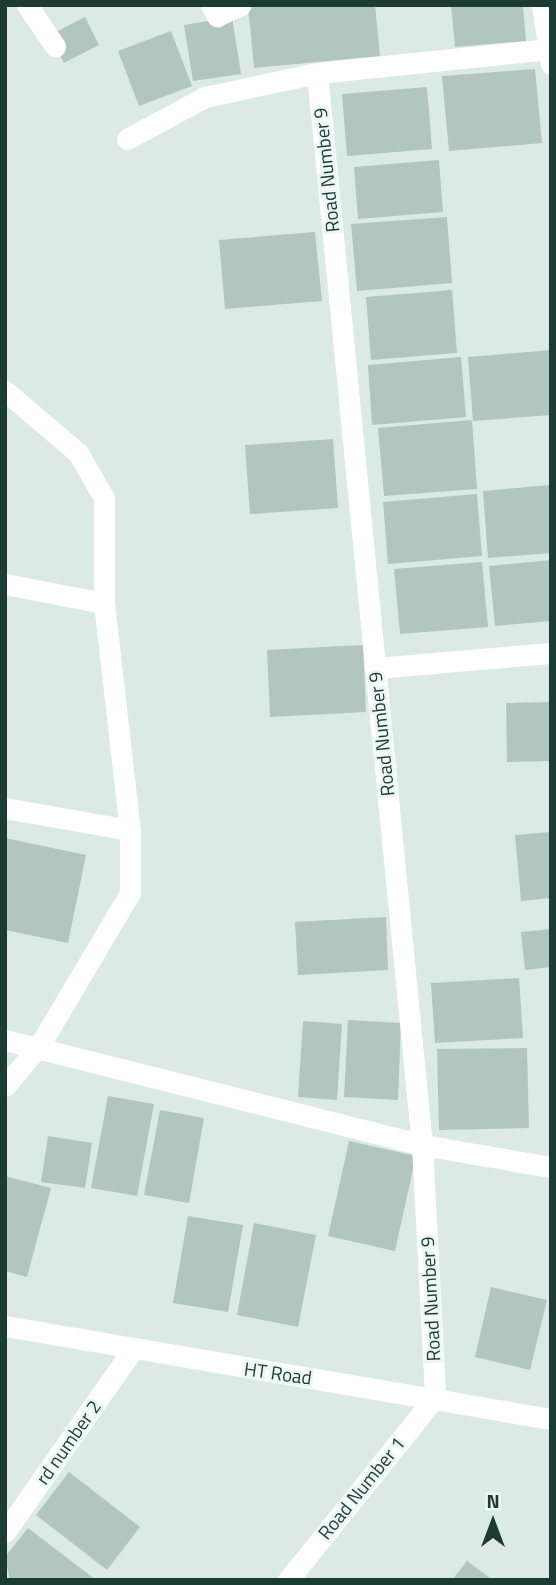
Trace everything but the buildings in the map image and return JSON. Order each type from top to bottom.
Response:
[{"type":"street","points":[[27,5],[54,46]]},
{"type":"street","points":[[211,5],[217,16],[241,5]]},
{"type":"street","points":[[127,139],[205,97],[317,73],[550,54],[542,5]]},
{"type":"street","name":"Road Number 9","points":[[317,73],[422,1145],[435,1397]]},
{"type":"street","points":[[5,391],[78,453],[104,498],[104,603],[130,830],[130,893],[39,1046],[5,1087]]},
{"type":"street","points":[[5,584],[104,603]]},
{"type":"street","points":[[375,668],[551,653]]},
{"type":"street","points":[[5,807],[130,830]]},
{"type":"street","points":[[5,1040],[39,1046],[422,1145],[551,1167]]},
{"type":"street","name":"HT Road","points":[[5,1326],[131,1352],[435,1397],[551,1419]]},
{"type":"street","name":"rd number 2","points":[[5,1532],[131,1352]]},
{"type":"street","name":"Road Number 1","points":[[288,1580],[435,1397]]}]
